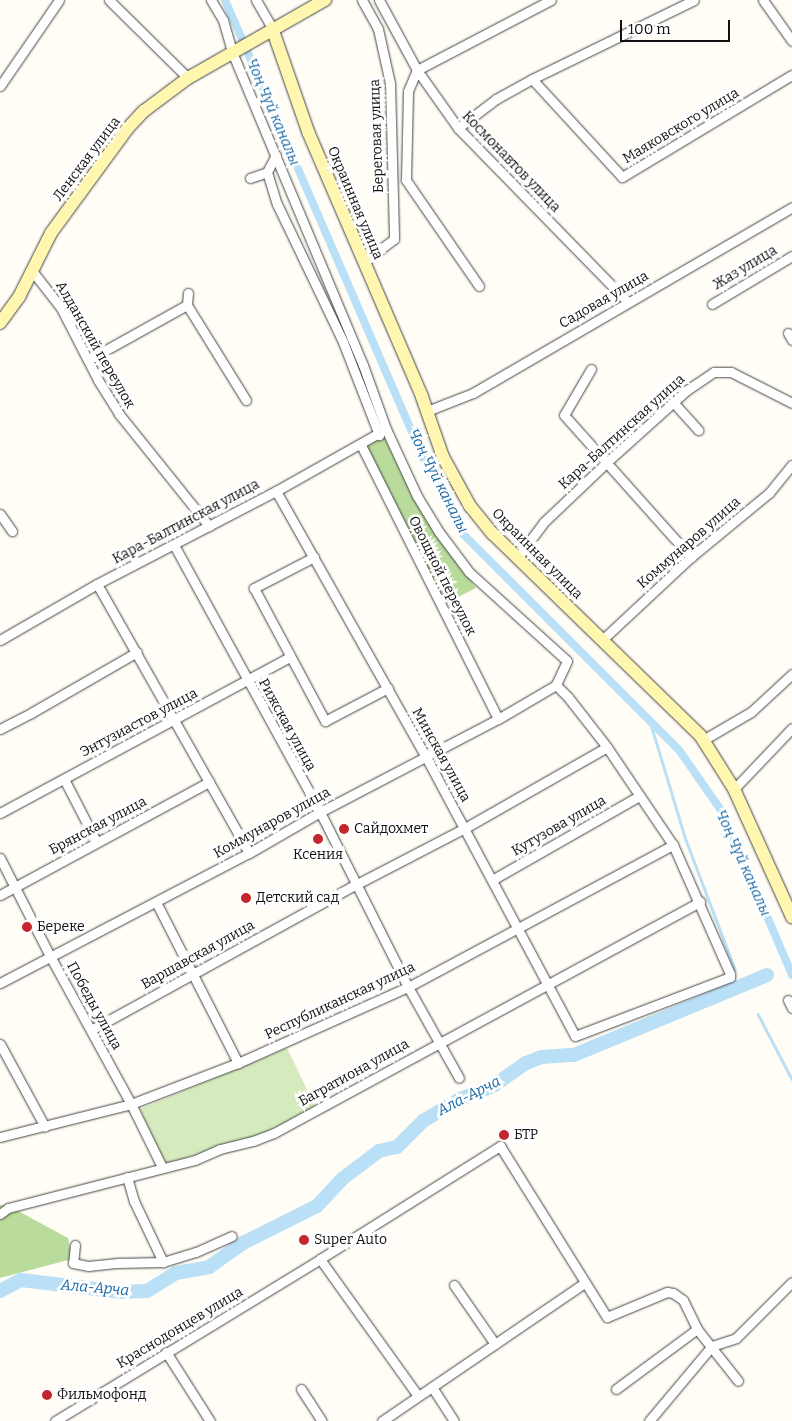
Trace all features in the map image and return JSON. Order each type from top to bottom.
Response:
[{"type":"street","points":[[0,86],[59,0]]},
{"type":"street","points":[[109,0],[188,78]]},
{"type":"street","points":[[211,0],[223,20],[363,365],[382,432]]},
{"type":"street","points":[[256,0],[271,29]]},
{"type":"street","name":"Ленская улица","points":[[0,323],[19,297],[51,233],[127,129],[144,111],[188,78],[234,50],[325,0]]},
{"type":"street","name":"Береговая улица","points":[[362,0],[378,29],[390,83],[394,239],[364,262]]},
{"type":"street","name":"Космонавтов улица","points":[[379,0],[417,70],[458,128],[628,302]]},
{"type":"street","points":[[417,70],[551,0]]},
{"type":"street","points":[[458,128],[496,99],[532,79],[694,0]]},
{"type":"street","points":[[763,0],[792,40]]},
{"type":"street","name":"Окраинная улица","points":[[271,29],[309,134],[427,411],[443,456],[470,506],[492,534],[703,740],[734,788],[792,918]]},
{"type":"street","name":"Береговая улица","points":[[417,70],[408,91],[406,180],[479,286]]},
{"type":"street","name":"Маяковского улица","points":[[532,79],[622,177],[792,75]]},
{"type":"street","points":[[250,178],[267,172],[276,154]]},
{"type":"street","points":[[267,172],[278,204],[343,342],[382,432],[417,496],[439,532],[470,572],[567,661],[556,685],[607,747],[673,845],[700,902]]},
{"type":"street","name":"Садовая улица","points":[[427,411],[473,393],[792,207]]},
{"type":"street","name":"Жаз улица","points":[[712,304],[792,256]]},
{"type":"street","name":"Алданский переулок","points":[[33,272],[61,308],[119,414],[209,526]]},
{"type":"street","points":[[188,293],[187,305],[246,400]]},
{"type":"street","points":[[88,360],[187,305]]},
{"type":"street","points":[[591,369],[564,415],[691,557]]},
{"type":"street","name":"Кара-Балтинская улица","points":[[517,558],[544,522],[607,462],[673,402],[714,372],[731,372],[792,402]]},
{"type":"street","points":[[673,402],[698,430]]},
{"type":"street","name":"Кара-Балтинская улица","points":[[0,640],[97,584],[276,491],[362,445],[382,432]]},
{"type":"street","name":"Овощной переулок","points":[[362,445],[498,719]]},
{"type":"street","name":"Коммунаров улица","points":[[602,640],[691,557],[769,493],[792,465]]},
{"type":"street","name":"Минская улица","points":[[276,491],[426,756],[575,1036],[730,977],[700,902]]},
{"type":"street","points":[[0,514],[12,531]]},
{"type":"street","name":"Рижская улица","points":[[174,545],[320,812],[408,987],[459,1078]]},
{"type":"street","points":[[314,557],[254,588],[326,721],[388,688]]},
{"type":"street","points":[[97,584],[249,853]]},
{"type":"street","points":[[0,728],[32,713],[137,652]]},
{"type":"street","name":"Энтузиастов улица","points":[[0,813],[290,657]]},
{"type":"street","points":[[703,740],[751,712],[792,674]]},
{"type":"street","name":"Коммунаров улица","points":[[0,983],[249,853],[320,812],[498,719],[556,685]]},
{"type":"street","points":[[734,788],[792,728]]},
{"type":"street","name":"Варшавская улица","points":[[92,1030],[357,884],[465,828],[607,747]]},
{"type":"street","points":[[64,779],[96,841]]},
{"type":"street","name":"Брянская улица","points":[[0,895],[96,841],[209,782]]},
{"type":"street","name":"Кутузова улица","points":[[492,880],[639,796]]},
{"type":"street","name":"Республиканская улица","points":[[0,1137],[131,1104],[238,1063],[408,987],[673,845]]},
{"type":"street","name":"Победы улица","points":[[0,858],[50,956],[131,1104],[162,1167]]},
{"type":"street","points":[[156,902],[238,1063]]},
{"type":"street","name":"Багратиона улица","points":[[0,1214],[8,1208],[195,1160],[220,1149],[254,1141],[274,1133],[438,1042],[700,902]]},
{"type":"street","points":[[0,1044],[44,1127]]},
{"type":"street","name":"Краснодонцев улица","points":[[54,1421],[320,1259],[500,1146],[584,1283]]},
{"type":"street","points":[[127,1177],[134,1201],[163,1262]]},
{"type":"street","points":[[74,1245],[73,1263],[88,1266],[118,1262],[163,1262],[196,1252],[232,1236]]},
{"type":"street","points":[[320,1259],[418,1396]]},
{"type":"street","points":[[649,1421],[712,1346],[736,1338],[792,1282]]},
{"type":"street","points":[[382,1421],[584,1283],[606,1316],[667,1292],[673,1293],[683,1300],[697,1329],[738,1381]]},
{"type":"street","points":[[454,1285],[495,1344]]},
{"type":"street","points":[[616,1389],[697,1329]]},
{"type":"street","points":[[166,1352],[210,1421]]},
{"type":"street","points":[[432,1387],[454,1421]]},
{"type":"street","points":[[301,1389],[322,1421]]},
{"type":"green space","points":[[384,436],[413,498],[476,588],[444,604],[366,447]]},
{"type":"green space","points":[[287,1048],[316,1108],[266,1134],[165,1164],[140,1109]]},
{"type":"green space","points":[[0,1205],[9,1206],[68,1238],[72,1259],[0,1278]]},
{"type":"waterway","name":"Чоң Чүй каналы","points":[[225,0],[421,454],[463,534],[679,750],[723,813],[792,975]]},
{"type":"waterway","points":[[650,721],[686,840],[735,969]]},
{"type":"waterway","name":"Ала-Арча","points":[[0,1291],[21,1280],[121,1292],[147,1291],[176,1273],[209,1267],[243,1243],[317,1206],[342,1179],[379,1151],[397,1147],[423,1121],[458,1100],[493,1086],[526,1063],[542,1057],[574,1055],[767,975]]},
{"type":"waterway","points":[[758,1014],[792,1079]]},
{"type":"place","name":"Сайдохмет","points":[[344,829]]},
{"type":"place","name":"Ксения","points":[[318,839]]},
{"type":"place","name":"Детский сад","points":[[246,898]]},
{"type":"place","name":"Береке","points":[[27,927]]},
{"type":"place","name":"БТР","points":[[504,1135]]},
{"type":"place","name":"Super Auto","points":[[304,1240]]},
{"type":"place","name":"Фильмофонд","points":[[47,1395]]}]
